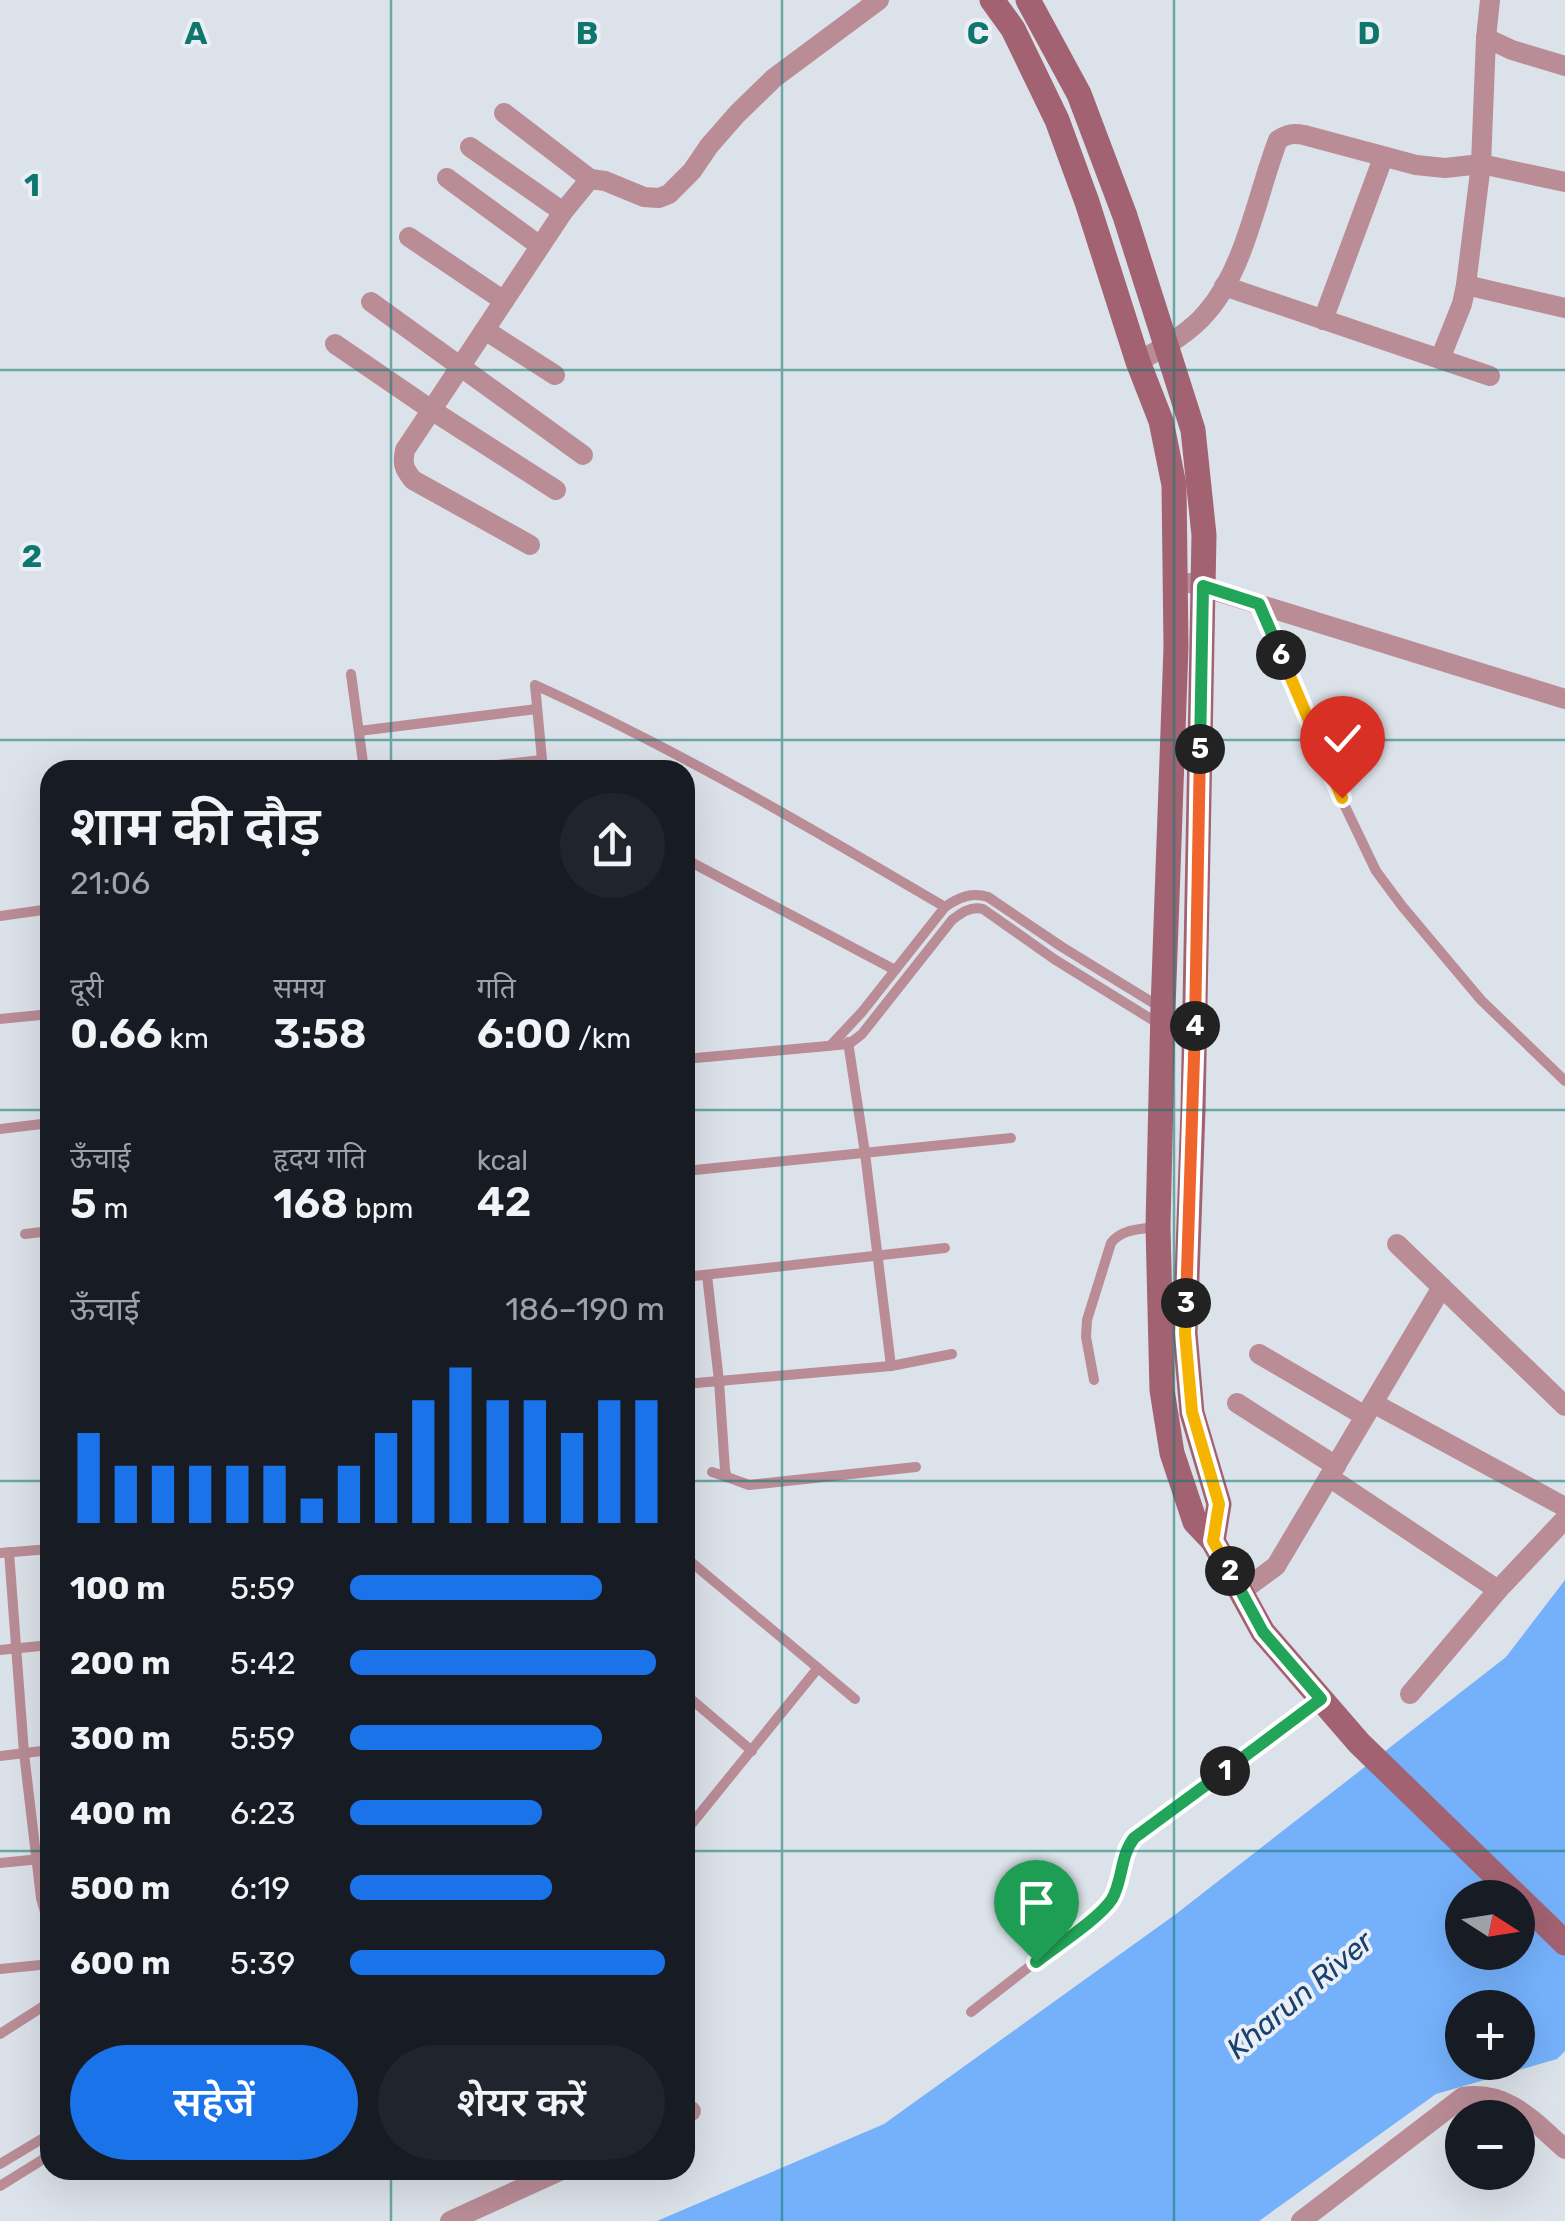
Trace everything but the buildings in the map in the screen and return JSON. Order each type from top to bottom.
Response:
[{"type":"street","points":[[504,113],[590,179],[644,197],[659,198],[670,194],[736,114],[774,78],[879,0]]},
{"type":"street","points":[[992,0],[1014,29],[1057,120],[1088,202],[1138,362],[1161,421],[1174,486],[1176,647],[1158,1227],[1162,1390],[1172,1453],[1194,1522],[1213,1541],[1263,1632],[1359,1743],[1565,1943]]},
{"type":"street","points":[[1028,0],[1080,94],[1125,216],[1192,430],[1204,534],[1185,1333],[1192,1412],[1219,1504],[1213,1541]]},
{"type":"street","points":[[1440,359],[1466,285],[1480,164],[1490,0]]},
{"type":"street","points":[[1486,38],[1565,66]]},
{"type":"street","points":[[1138,362],[1166,346],[1207,313],[1240,254],[1278,140],[1293,133],[1416,165],[1445,168],[1480,164],[1565,182]]},
{"type":"street","points":[[470,147],[563,212]]},
{"type":"street","points":[[1323,320],[1384,158]]},
{"type":"street","points":[[447,178],[540,246]]},
{"type":"street","points":[[530,545],[414,480],[404,470],[402,461],[405,450],[540,246],[590,179]]},
{"type":"street","points":[[409,237],[504,300]]},
{"type":"street","points":[[1466,285],[1565,308]]},
{"type":"street","points":[[1224,286],[1490,376]]},
{"type":"street","points":[[371,302],[584,454]]},
{"type":"street","points":[[485,330],[555,375]]},
{"type":"street","points":[[334,344],[556,490]]},
{"type":"street","points":[[1174,578],[1565,699]]},
{"type":"street","points":[[1397,1244],[1565,1406]]},
{"type":"street","points":[[1242,1592],[1276,1566],[1442,1287]]},
{"type":"street","points":[[1260,1354],[1565,1508]]},
{"type":"street","points":[[1162,1390],[1190,1386]]},
{"type":"street","points":[[1236,1403],[1498,1590]]},
{"type":"street","points":[[1410,1694],[1498,1590],[1565,1519]]},
{"type":"street","points":[[1301,2221],[1463,2097],[1480,2094],[1500,2098],[1525,2113],[1565,2149]]},
{"type":"street","points":[[450,2221],[540,2180]]},
{"type":"lane","points":[[1259,604],[1376,870],[1481,1000],[1565,1081]]},
{"type":"lane","points":[[351,674],[363,760]]},
{"type":"lane","points":[[542,760],[534,685],[684,760]]},
{"type":"lane","points":[[359,732],[537,709]]},
{"type":"lane","points":[[695,766],[945,908]]},
{"type":"lane","points":[[695,864],[895,970]]},
{"type":"lane","points":[[832,1044],[945,908],[967,895],[978,894],[988,897],[1194,1037]]},
{"type":"lane","points":[[695,1059],[848,1044],[862,1034],[952,920],[961,912],[977,908],[1054,959],[1194,1037]]},
{"type":"lane","points":[[0,916],[40,911]]},
{"type":"lane","points":[[0,1019],[40,1015]]},
{"type":"lane","points":[[844,1032],[891,1366]]},
{"type":"lane","points":[[0,1129],[40,1125]]},
{"type":"lane","points":[[695,1170],[1011,1138]]},
{"type":"lane","points":[[1094,1380],[1087,1320],[1111,1243],[1118,1235],[1158,1227]]},
{"type":"lane","points":[[26,1234],[40,1233]]},
{"type":"lane","points":[[695,1276],[945,1248]]},
{"type":"lane","points":[[707,1275],[728,1477]]},
{"type":"lane","points":[[695,1383],[891,1366],[952,1354]]},
{"type":"lane","points":[[712,1472],[749,1485],[916,1467]]},
{"type":"lane","points":[[40,1549],[4,1553],[18,1648],[24,1753],[40,1890]]},
{"type":"lane","points":[[695,1566],[855,1699]]},
{"type":"lane","points":[[0,1650],[40,1646]]},
{"type":"lane","points":[[695,1820],[818,1668]]},
{"type":"lane","points":[[971,2012],[1101,1911],[1111,1900],[1134,1838],[1321,1699]]},
{"type":"lane","points":[[695,1703],[752,1751]]},
{"type":"lane","points":[[0,1756],[40,1751]]},
{"type":"lane","points":[[0,1862],[40,1859]]},
{"type":"lane","points":[[0,1968],[40,1965]]},
{"type":"lane","points":[[0,2034],[40,2008]]},
{"type":"lane","points":[[0,2164],[40,2140]]},
{"type":"lane","points":[[0,2186],[40,2162]]},
{"type":"water","name":"Kharun River","points":[[1565,1580],[1565,2051],[1557,2059],[1535,2065],[1535,1990],[1445,1990],[1445,2080],[1484,2080],[1436,2094],[1259,2221],[657,2221],[884,2124],[1176,1914],[1506,1657]]},
{"type":"route","points":[[1036,1962],[1111,1900],[1124,1856],[1134,1838],[1321,1699],[1263,1632],[1213,1541],[1219,1504],[1192,1412],[1185,1333],[1203,586],[1259,604],[1342,798]]}]
